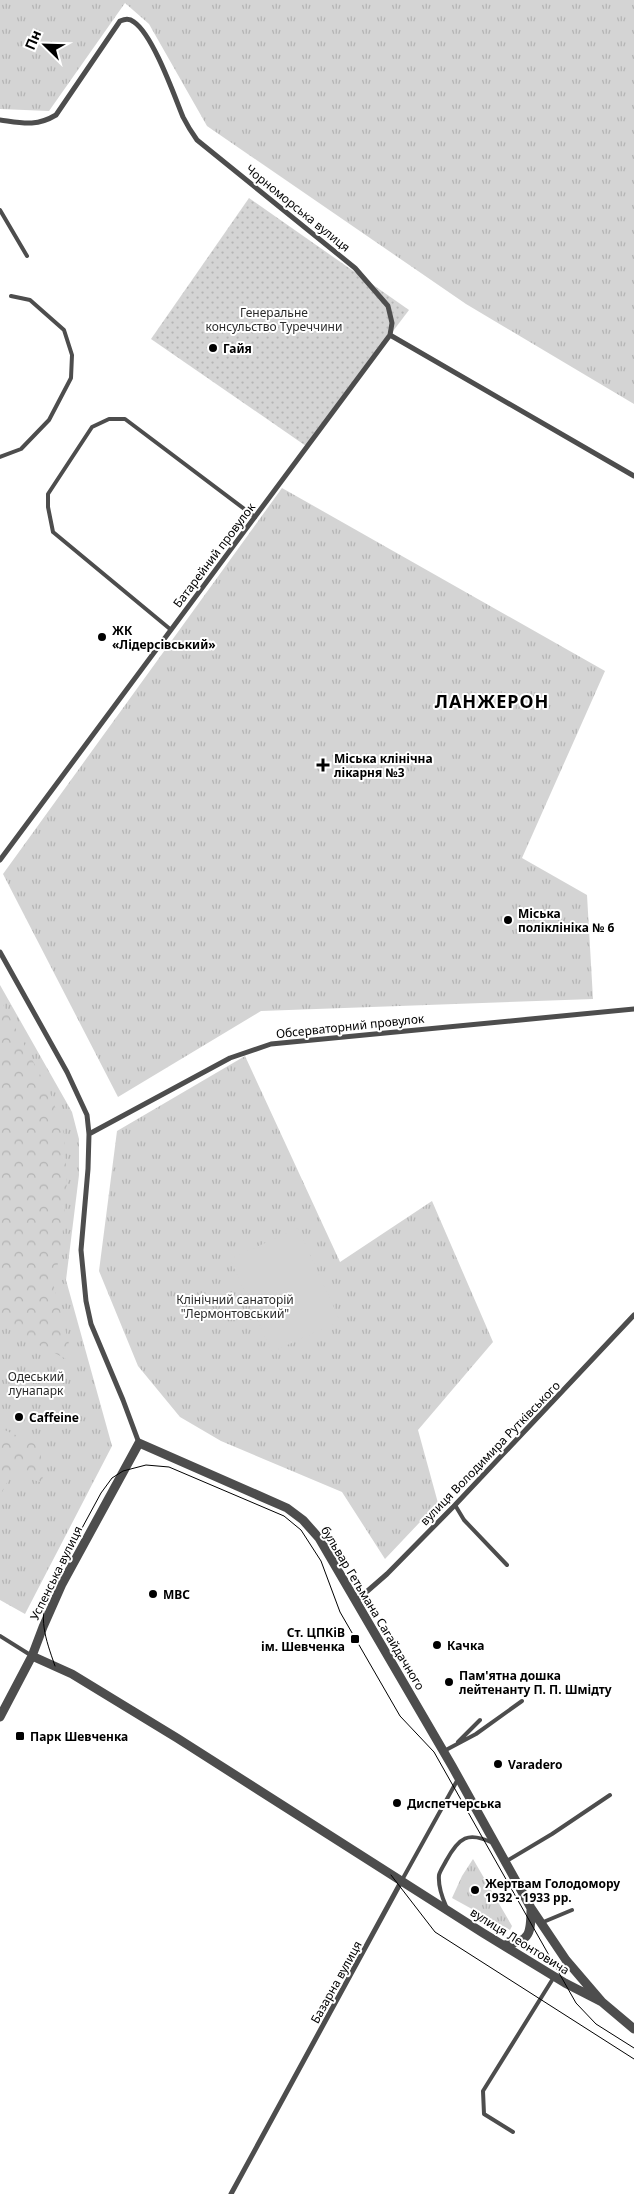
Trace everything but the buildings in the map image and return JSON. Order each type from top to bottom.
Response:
[{"type":"street","name":"Чорноморська вулиця","points":[[0,120],[29,124],[45,122],[56,115],[120,21],[127,19],[135,22],[150,44],[172,86],[184,120],[197,140],[356,268],[388,306],[392,323],[390,335]]},
{"type":"street","points":[[390,335],[634,476]]},
{"type":"street","name":"Батарейний провулок","points":[[0,860],[390,335]]},
{"type":"street","points":[[0,952],[79,1097],[86,1115],[89,1134],[88,1170],[81,1250],[86,1301],[91,1324],[139,1443]]},
{"type":"street","name":"Обсерваторний провулок","points":[[89,1134],[230,1058],[271,1044],[634,1009]]},
{"type":"street","name":"вулиця Володимира Рутківського","points":[[356,1602],[455,1506],[634,1315]]},
{"type":"street","name":"бульвар Гетьмана Сагайдачного","points":[[139,1443],[287,1508],[303,1520],[319,1538],[444,1751],[531,1908],[566,1960],[602,2002]]},
{"type":"street","name":"Успенська вулиця","points":[[0,1716],[32,1656],[62,1584],[139,1443]]},
{"type":"street","name":"вулиця Леонтовича","points":[[32,1656],[55,1666],[177,1738],[447,1910],[554,1976],[602,2002],[634,2029]]},
{"type":"street","name":"Базарна вулиця","points":[[231,2194],[402,1882]]},
{"type":"street","points":[[504,1945],[519,1943],[528,1936],[531,1925],[531,1908]]},
{"type":"lane","points":[[0,210],[27,256]]},
{"type":"lane","points":[[0,457],[22,449],[49,420],[71,378],[72,355],[64,330],[30,300],[11,296]]},
{"type":"lane","points":[[170,629],[53,532],[48,507],[48,494],[92,427],[109,419],[125,419],[256,517]]},
{"type":"lane","points":[[455,1506],[464,1520],[507,1566]]},
{"type":"lane","points":[[0,1636],[32,1656]]},
{"type":"lane","points":[[444,1751],[476,1734],[522,1701]]},
{"type":"lane","points":[[454,1745],[480,1720]]},
{"type":"lane","name":"Базарна вулиця","points":[[402,1882],[458,1779]]},
{"type":"lane","points":[[505,1862],[552,1834],[610,1795]]},
{"type":"lane","points":[[447,1910],[440,1891],[439,1875],[457,1844],[467,1837],[481,1837],[495,1844]]},
{"type":"lane","points":[[541,1923],[572,1910]]},
{"type":"lane","points":[[513,2132],[484,2114],[483,2091],[554,1976]]},
{"type":"green space","points":[[0,0],[634,0],[634,404],[466,304],[207,126],[149,24],[125,3],[49,111],[0,109]]},
{"type":"green space","name":"Генеральне консульство Туреччини","points":[[249,198],[409,310],[306,446],[151,339]]},
{"type":"green space","name":"Міська клінічна лікарня №3","points":[[282,488],[605,671],[522,858],[587,895],[593,999],[261,1011],[118,1097],[3,874]]},
{"type":"green space","name":"Одеський лунапарк","points":[[0,985],[72,1112],[79,1139],[79,1175],[66,1280],[112,1446],[25,1614],[0,1600]]},
{"type":"green space","points":[[0,999],[52,1097],[64,1134],[67,1183],[61,1251],[53,1283],[74,1363],[0,1325]]},
{"type":"green space","name":"Клінічний санаторій \"Лермонтовський\"","points":[[245,1056],[340,1262],[432,1201],[493,1342],[418,1430],[438,1503],[385,1559],[342,1492],[221,1441],[180,1417],[138,1366],[99,1271],[117,1131]]},
{"type":"green space","points":[[298,1228],[340,1321],[272,1352],[230,1259]]},
{"type":"green space","points":[[0,1428],[40,1446],[43,1483],[12,1473],[0,1496]]},
{"type":"green space","points":[[473,1859],[512,1926],[510,1930],[452,1898],[462,1876]]},
{"type":"tram line","points":[[55,1666],[48,1646],[43,1619],[49,1589],[101,1493],[112,1478],[123,1471],[146,1465],[169,1467],[284,1516],[301,1530],[321,1561],[340,1612],[400,1716],[434,1752],[576,2003],[596,2024],[634,2048]]},
{"type":"tram line","points":[[391,1875],[435,1932],[634,2059]]},
{"type":"place","name":"Гайя","points":[[213,348]]},
{"type":"place","name":"ЖК «Лідерсівський»","points":[[102,637]]},
{"type":"place","name":"Міська клінічна лікарня №3","points":[[323,765]]},
{"type":"place","name":"Міська поліклініка № 6","points":[[508,920]]},
{"type":"place","name":"Caffeine","points":[[19,1417]]},
{"type":"place","name":"МВС","points":[[153,1594]]},
{"type":"place","name":"Ст. ЦПКіВ ім. Шевченка","points":[[355,1639]]},
{"type":"place","name":"Качка","points":[[437,1645]]},
{"type":"place","name":"Пам'ятна дошка лейтенанту П. П. Шмідту","points":[[449,1682]]},
{"type":"place","name":"Парк Шевченка","points":[[20,1736]]},
{"type":"place","name":"Varadero","points":[[498,1764]]},
{"type":"place","name":"Диспетчерська","points":[[397,1803]]},
{"type":"place","name":"Жертвам Голодомору 1932 - 1933 рр.","points":[[475,1890]]},
{"type":"district","name":"ЛАНЖЕРОН","points":[[492,701]]}]
